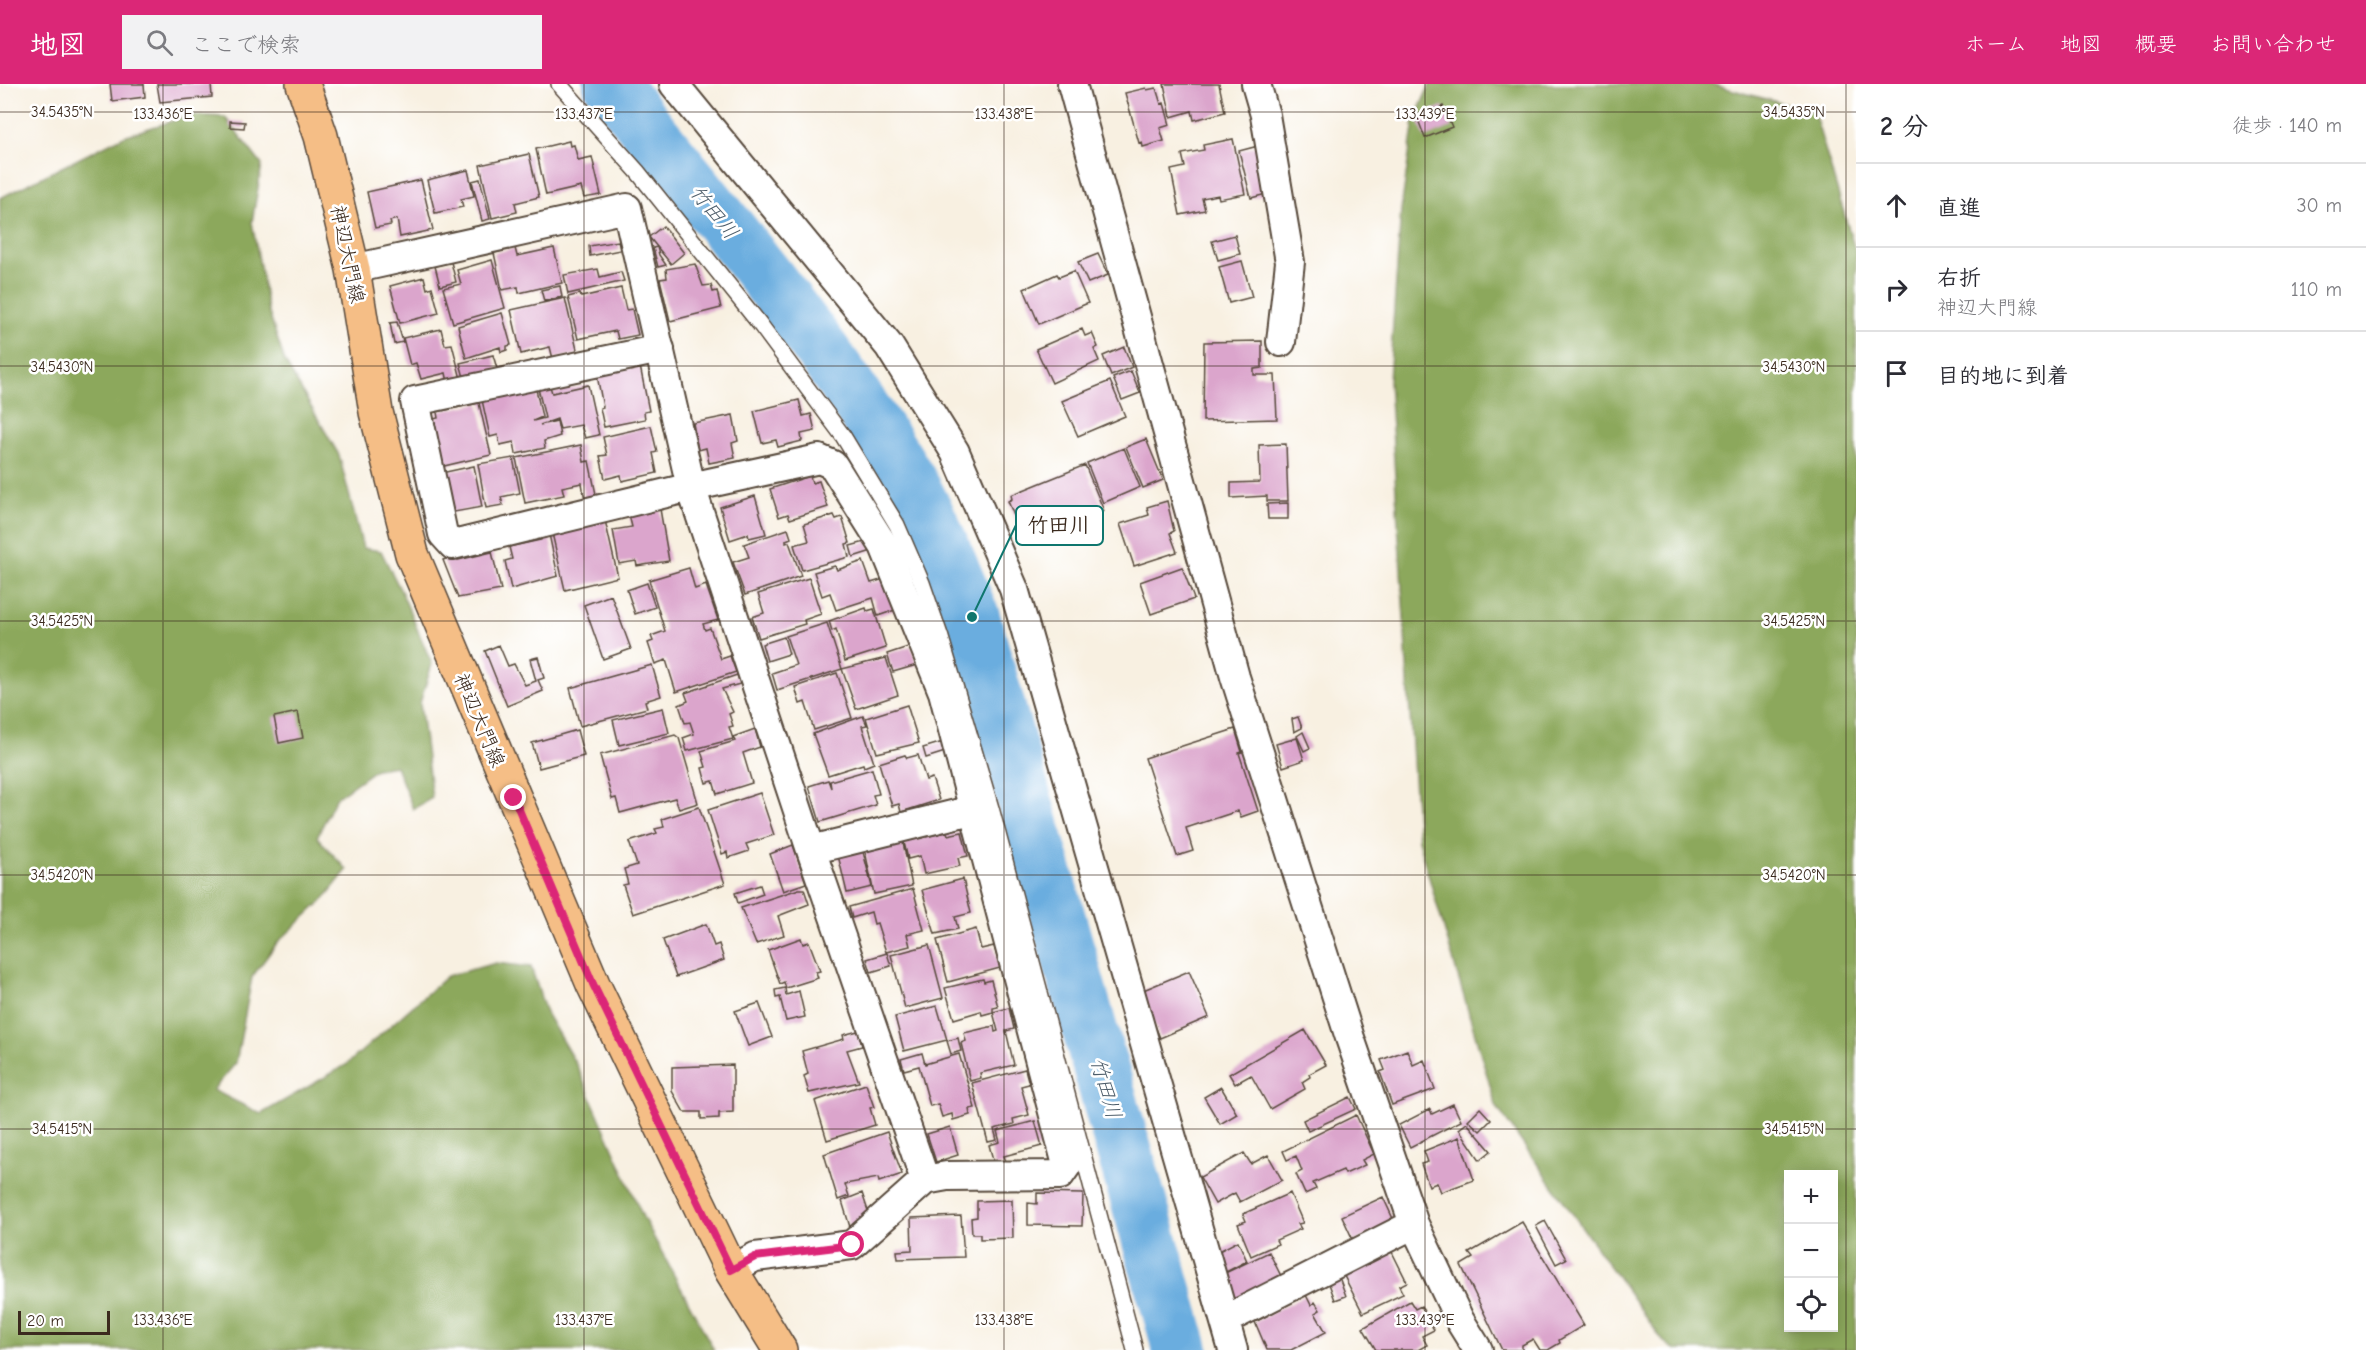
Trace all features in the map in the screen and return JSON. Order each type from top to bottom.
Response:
[{"type":"main road","name":"神辺大門線","points":[[303,84],[321,136],[353,269],[376,412],[412,554],[593,984],[731,1270],[780,1350]]},
{"type":"street","points":[[674,84],[889,346],[955,452],[1014,589],[1233,1350]]},
{"type":"street","points":[[1072,84],[1235,676],[1350,1038],[1414,1224],[1460,1322],[1478,1350]]},
{"type":"street","points":[[1256,84],[1265,115],[1290,262],[1281,342]]},
{"type":"street","points":[[353,269],[627,208],[691,487],[811,850],[925,1180]]},
{"type":"street","points":[[660,349],[415,401],[443,534],[453,545],[691,487],[819,459],[833,465],[884,546],[943,692],[972,810],[1067,1165],[1060,1175],[947,1176],[925,1180],[852,1245],[755,1257],[731,1270]]},
{"type":"street","points":[[811,850],[972,810]]},
{"type":"street","points":[[1224,1320],[1414,1224]]},
{"type":"lane","points":[[559,84],[637,171],[759,323],[843,436],[897,525],[922,583],[941,638],[991,808],[1136,1350]]},
{"type":"green space","points":[[1430,84],[1711,84],[1814,112],[1856,253],[1856,1350],[1675,1350],[1663,1341],[1496,1106],[1418,840],[1389,381],[1401,210],[1414,121]]},
{"type":"green space","points":[[191,115],[225,117],[262,165],[252,222],[268,310],[285,362],[339,455],[363,548],[381,551],[402,593],[432,664],[420,703],[432,798],[413,809],[396,766],[376,769],[336,798],[317,837],[347,870],[324,899],[277,943],[252,977],[236,1063],[213,1090],[261,1114],[346,1065],[447,976],[496,963],[531,967],[546,1013],[577,1066],[643,1217],[714,1350],[0,1350],[0,198],[124,136]]},
{"type":"building","points":[[110,84],[144,84],[145,97],[112,101]]},
{"type":"building","points":[[157,84],[211,84],[212,97],[160,102]]},
{"type":"building","points":[[1164,84],[1219,84],[1225,112],[1194,120],[1192,111],[1171,117]]},
{"type":"building","points":[[1146,88],[1147,90],[1156,88],[1161,104],[1164,103],[1170,125],[1160,128],[1164,141],[1143,147],[1142,142],[1139,143],[1125,93]]},
{"type":"building","points":[[1443,106],[1452,127],[1425,138],[1417,117]]},
{"type":"building","points":[[230,121],[245,122],[244,128],[230,127]]},
{"type":"building","points":[[1233,139],[1245,194],[1219,199],[1218,195],[1202,198],[1205,210],[1180,215],[1171,170],[1185,167],[1182,154],[1204,150],[1203,145]]},
{"type":"building","points":[[569,141],[570,146],[574,145],[578,160],[592,157],[601,195],[584,198],[581,187],[546,195],[536,149]]},
{"type":"building","points":[[1258,146],[1270,193],[1251,198],[1239,151]]},
{"type":"building","points":[[529,154],[539,197],[515,203],[517,212],[492,218],[480,165]]},
{"type":"building","points":[[468,170],[474,196],[461,199],[463,207],[435,213],[427,180]]},
{"type":"building","points":[[480,179],[490,219],[482,221],[472,181]]},
{"type":"building","points":[[421,180],[433,230],[400,237],[397,219],[390,221],[391,225],[375,228],[367,192]]},
{"type":"building","points":[[663,226],[684,253],[671,264],[649,237]]},
{"type":"building","points":[[1235,235],[1240,254],[1218,260],[1212,241]]},
{"type":"building","points":[[618,241],[620,250],[590,256],[589,246]]},
{"type":"building","points":[[657,247],[666,265],[658,267],[653,248]]},
{"type":"building","points":[[515,248],[517,256],[554,248],[562,283],[519,293],[518,287],[502,290],[494,253]]},
{"type":"building","points":[[1098,254],[1108,275],[1088,283],[1078,262]]},
{"type":"building","points":[[492,260],[505,308],[453,323],[443,288],[461,284],[457,270]]},
{"type":"building","points":[[1242,261],[1252,297],[1229,303],[1219,267]]},
{"type":"building","points":[[451,262],[456,282],[440,286],[435,266]]},
{"type":"building","points":[[695,264],[703,286],[711,285],[713,292],[717,291],[721,308],[670,321],[660,279],[667,278],[666,269]]},
{"type":"building","points":[[598,269],[600,277],[621,272],[624,281],[568,294],[564,275]]},
{"type":"building","points":[[1074,271],[1088,303],[1039,324],[1024,289],[1057,274],[1059,277]]},
{"type":"building","points":[[424,277],[427,289],[432,287],[439,313],[400,323],[390,286]]},
{"type":"building","points":[[560,286],[562,297],[544,301],[541,290]]},
{"type":"building","points":[[621,288],[626,310],[632,309],[638,335],[618,339],[616,331],[578,339],[568,297],[580,294],[581,297]]},
{"type":"building","points":[[565,298],[578,354],[553,359],[550,347],[521,354],[511,310]]},
{"type":"building","points":[[502,313],[511,345],[507,346],[507,350],[501,352],[500,347],[466,358],[458,326]]},
{"type":"building","points":[[397,322],[403,342],[394,344],[390,323]]},
{"type":"building","points":[[441,329],[445,345],[452,344],[461,379],[448,382],[446,373],[421,379],[416,363],[410,365],[403,338]]},
{"type":"building","points":[[1082,329],[1085,336],[1092,333],[1098,347],[1094,349],[1099,361],[1052,383],[1036,349]]},
{"type":"building","points":[[1262,341],[1262,368],[1254,369],[1254,375],[1275,375],[1277,419],[1203,421],[1204,342]]},
{"type":"building","points":[[1124,347],[1132,367],[1111,376],[1103,356]]},
{"type":"building","points":[[493,355],[498,372],[465,381],[460,363]]},
{"type":"building","points":[[640,366],[649,411],[644,412],[645,419],[604,427],[597,375]]},
{"type":"building","points":[[1131,371],[1140,393],[1122,400],[1113,378]]},
{"type":"building","points":[[1110,381],[1125,416],[1078,436],[1062,401]]},
{"type":"building","points":[[588,385],[599,435],[585,438],[581,425],[560,429],[557,419],[540,425],[557,421],[560,436],[544,441],[545,448],[516,454],[514,442],[500,445],[498,435],[490,437],[482,400],[536,389],[542,417],[533,421],[545,418],[538,388],[550,386],[552,393]]},
{"type":"building","points":[[799,400],[803,416],[811,414],[815,431],[801,434],[802,441],[778,447],[776,440],[762,443],[754,411]]},
{"type":"building","points":[[479,403],[491,455],[444,466],[429,420],[438,418],[437,412]]},
{"type":"building","points":[[733,415],[738,441],[732,443],[735,458],[709,463],[706,448],[698,450],[693,423]]},
{"type":"building","points":[[651,426],[657,452],[653,453],[657,473],[622,481],[621,475],[605,479],[600,456],[607,455],[603,437]]},
{"type":"building","points":[[1146,439],[1163,480],[1143,488],[1126,447]]},
{"type":"building","points":[[1286,444],[1288,501],[1267,501],[1267,496],[1231,498],[1231,483],[1260,482],[1259,445]]},
{"type":"building","points":[[581,445],[584,462],[589,461],[597,499],[585,501],[582,483],[562,487],[564,495],[525,503],[516,458]]},
{"type":"building","points":[[1124,448],[1140,487],[1103,503],[1087,463]]},
{"type":"building","points":[[513,458],[520,493],[501,497],[503,505],[486,508],[478,464]]},
{"type":"building","points":[[1085,465],[1104,511],[1025,543],[1008,501],[1012,499],[1011,495]]},
{"type":"building","points":[[474,466],[482,507],[449,513],[441,473]]},
{"type":"building","points":[[810,476],[812,483],[819,481],[828,507],[790,519],[788,514],[779,517],[770,489]]},
{"type":"building","points":[[755,496],[766,534],[749,538],[748,534],[730,540],[720,507]]},
{"type":"building","points":[[1167,501],[1174,531],[1170,533],[1177,552],[1134,566],[1120,524],[1149,515],[1147,507]]},
{"type":"building","points":[[1288,503],[1288,519],[1268,519],[1267,504]]},
{"type":"building","points":[[660,509],[669,561],[637,566],[636,561],[619,564],[613,530],[632,527],[629,515]]},
{"type":"building","points":[[834,515],[836,519],[842,517],[850,543],[846,544],[849,557],[802,570],[794,545],[809,541],[804,524]]},
{"type":"building","points":[[605,520],[618,577],[565,590],[552,533]]},
{"type":"building","points":[[788,529],[791,538],[786,540],[786,543],[789,542],[801,576],[745,595],[733,562],[749,557],[744,544]]},
{"type":"building","points":[[549,534],[558,576],[511,589],[505,561],[512,559],[509,547],[541,540],[541,536]]},
{"type":"building","points":[[869,541],[872,551],[853,557],[850,546]]},
{"type":"building","points":[[492,552],[501,590],[458,598],[443,560],[457,555],[458,560]]},
{"type":"building","points":[[863,561],[871,583],[884,579],[895,610],[878,616],[873,598],[836,610],[830,593],[822,596],[814,572],[835,566],[837,570]]},
{"type":"building","points":[[1182,567],[1194,599],[1151,614],[1140,582]]},
{"type":"building","points":[[689,568],[695,589],[706,585],[718,620],[703,624],[705,630],[710,628],[721,659],[730,656],[736,672],[676,692],[666,660],[655,664],[648,643],[653,641],[651,636],[665,631],[649,580]]},
{"type":"building","points":[[809,578],[821,614],[804,620],[805,624],[759,638],[752,617],[764,613],[758,594]]},
{"type":"building","points":[[647,583],[655,607],[635,614],[627,590]]},
{"type":"building","points":[[611,595],[631,649],[603,659],[584,605]]},
{"type":"building","points":[[866,608],[867,611],[874,609],[886,648],[845,661],[836,629],[832,631],[829,621]]},
{"type":"building","points":[[827,623],[842,669],[777,690],[772,673],[796,665],[786,636]]},
{"type":"building","points":[[784,637],[789,654],[767,661],[762,644]]},
{"type":"building","points":[[499,645],[508,666],[514,664],[525,685],[536,681],[530,659],[538,657],[544,678],[538,680],[543,691],[507,706],[485,651]]},
{"type":"building","points":[[911,646],[917,665],[893,672],[887,654]]},
{"type":"building","points":[[886,658],[898,695],[856,709],[842,669]]},
{"type":"building","points":[[652,665],[661,696],[645,701],[647,708],[580,726],[570,688]]},
{"type":"building","points":[[837,673],[852,718],[814,730],[805,702],[800,704],[795,687]]},
{"type":"building","points":[[737,675],[740,684],[722,689],[733,712],[729,714],[733,726],[729,727],[733,739],[687,751],[683,738],[694,734],[690,722],[685,723],[679,705],[688,701],[685,693]]},
{"type":"building","points":[[907,705],[919,743],[877,753],[866,718]]},
{"type":"building","points":[[663,708],[669,733],[619,745],[613,720]]},
{"type":"building","points":[[298,712],[303,738],[279,743],[274,717]]},
{"type":"building","points":[[863,716],[867,725],[862,726],[874,763],[864,767],[863,764],[828,775],[813,734]]},
{"type":"building","points":[[1298,717],[1302,728],[1294,732],[1292,719]]},
{"type":"building","points":[[755,729],[760,747],[743,753],[752,783],[717,794],[713,781],[706,783],[702,768],[706,767],[701,751],[735,741],[733,737]]},
{"type":"building","points":[[1235,729],[1242,752],[1239,753],[1258,811],[1241,817],[1238,811],[1186,828],[1193,851],[1177,856],[1145,758]]},
{"type":"building","points":[[577,730],[584,756],[539,768],[532,743]]},
{"type":"building","points":[[1303,732],[1310,748],[1304,751],[1297,736]]},
{"type":"building","points":[[675,735],[679,738],[698,803],[679,809],[675,798],[620,813],[616,798],[612,799],[600,755]]},
{"type":"building","points":[[1297,738],[1304,760],[1283,767],[1276,744]]},
{"type":"building","points":[[943,742],[945,752],[926,758],[923,748]]},
{"type":"building","points":[[905,755],[907,758],[918,755],[926,780],[932,778],[939,800],[901,812],[899,804],[892,806],[879,763]]},
{"type":"building","points":[[872,769],[879,794],[873,795],[876,805],[820,822],[809,786],[828,780],[831,788],[830,781]]},
{"type":"building","points":[[760,793],[774,835],[746,844],[749,851],[728,858],[727,852],[722,854],[708,810]]},
{"type":"building","points":[[699,807],[725,884],[633,914],[623,885],[628,884],[624,869],[637,865],[629,842],[657,833],[655,829],[664,827],[662,819]]},
{"type":"building","points":[[947,832],[948,835],[962,832],[968,856],[958,858],[960,866],[924,874],[920,856],[908,859],[903,838],[913,835],[916,839]]},
{"type":"building","points":[[902,838],[912,886],[874,894],[864,846]]},
{"type":"building","points":[[793,845],[806,883],[783,891],[770,854]]},
{"type":"building","points":[[862,848],[872,887],[847,893],[838,855]]},
{"type":"building","points":[[963,879],[971,913],[955,917],[958,929],[935,934],[922,890]]},
{"type":"building","points":[[760,885],[763,894],[738,903],[735,893]]},
{"type":"building","points":[[804,889],[809,904],[778,916],[784,935],[756,944],[741,908]]},
{"type":"building","points":[[913,889],[924,930],[907,934],[910,946],[886,952],[871,912],[852,918],[849,907]]},
{"type":"building","points":[[706,924],[714,946],[719,944],[724,960],[676,977],[663,940]]},
{"type":"building","points":[[976,929],[981,949],[994,946],[1000,968],[948,982],[937,940]]},
{"type":"building","points":[[801,938],[803,944],[809,942],[820,971],[816,972],[818,978],[786,988],[784,982],[780,984],[768,950]]},
{"type":"building","points":[[929,945],[943,998],[905,1008],[891,955]]},
{"type":"building","points":[[887,953],[891,966],[871,972],[867,959]]},
{"type":"building","points":[[1189,971],[1209,1017],[1160,1038],[1141,991]]},
{"type":"building","points":[[983,979],[984,982],[991,980],[998,1007],[993,1008],[993,1012],[982,1015],[981,1011],[954,1019],[945,988]]},
{"type":"building","points":[[785,988],[786,995],[799,991],[805,1017],[786,1021],[780,997],[776,998],[775,990]]},
{"type":"building","points":[[759,1003],[772,1037],[748,1046],[735,1011]]},
{"type":"building","points":[[937,1006],[947,1040],[904,1051],[895,1017]]},
{"type":"building","points":[[1009,1008],[1014,1029],[1006,1031],[1014,1065],[980,1073],[981,1078],[970,1081],[961,1043],[966,1041],[964,1033],[994,1026],[995,1032],[998,1031],[993,1012]]},
{"type":"building","points":[[1305,1030],[1326,1065],[1309,1074],[1310,1077],[1302,1082],[1305,1089],[1270,1109],[1251,1075],[1235,1084],[1229,1074]]},
{"type":"building","points":[[858,1031],[862,1046],[847,1050],[859,1082],[809,1093],[804,1076],[808,1074],[802,1051],[844,1039],[843,1035]]},
{"type":"building","points":[[958,1038],[961,1051],[951,1054],[947,1041]]},
{"type":"building","points":[[1407,1050],[1413,1065],[1424,1060],[1435,1089],[1392,1105],[1380,1072],[1385,1070],[1381,1060]]},
{"type":"building","points":[[922,1053],[925,1064],[959,1054],[975,1108],[969,1109],[970,1115],[953,1120],[952,1114],[942,1117],[938,1104],[930,1106],[919,1066],[904,1070],[901,1059]]},
{"type":"building","points":[[733,1065],[733,1112],[719,1113],[719,1118],[701,1119],[701,1112],[684,1112],[672,1091],[672,1067]]},
{"type":"building","points":[[1025,1069],[1029,1084],[1021,1086],[1029,1115],[1013,1119],[1014,1124],[994,1129],[997,1140],[988,1142],[972,1083]]},
{"type":"building","points":[[866,1084],[874,1107],[870,1108],[875,1125],[827,1140],[815,1101]]},
{"type":"building","points":[[1221,1087],[1237,1114],[1220,1124],[1204,1097]]},
{"type":"building","points":[[1350,1097],[1356,1109],[1308,1131],[1303,1120]]},
{"type":"building","points":[[1453,1104],[1461,1121],[1410,1147],[1399,1125],[1430,1109],[1432,1114]]},
{"type":"building","points":[[1480,1108],[1491,1120],[1480,1131],[1468,1120]]},
{"type":"building","points":[[1356,1115],[1374,1154],[1362,1160],[1365,1165],[1345,1174],[1343,1170],[1313,1183],[1316,1189],[1305,1194],[1296,1174],[1302,1171],[1296,1156],[1287,1160],[1283,1151]]},
{"type":"building","points":[[1035,1121],[1042,1146],[1004,1156],[1007,1164],[995,1167],[989,1145],[1000,1142],[997,1131]]},
{"type":"building","points":[[1467,1123],[1491,1151],[1480,1160],[1459,1129]]},
{"type":"building","points":[[950,1127],[958,1155],[936,1162],[927,1134]]},
{"type":"building","points":[[887,1132],[902,1174],[879,1182],[878,1178],[845,1184],[849,1196],[838,1200],[824,1154]]},
{"type":"building","points":[[1459,1137],[1474,1180],[1441,1192],[1437,1183],[1429,1186],[1421,1164],[1428,1162],[1424,1151]]},
{"type":"building","points":[[1244,1153],[1251,1164],[1268,1155],[1282,1180],[1240,1202],[1235,1193],[1215,1204],[1200,1177]]},
{"type":"building","points":[[862,1193],[869,1214],[850,1227],[842,1201]]},
{"type":"building","points":[[1037,1193],[1083,1194],[1082,1226],[1028,1225],[1028,1203],[1037,1204]]},
{"type":"building","points":[[1290,1193],[1303,1223],[1298,1224],[1301,1229],[1276,1240],[1278,1244],[1251,1256],[1238,1224],[1246,1221],[1243,1214]]},
{"type":"building","points":[[1383,1197],[1395,1223],[1354,1242],[1342,1216]]},
{"type":"building","points":[[1012,1200],[1013,1238],[980,1239],[980,1234],[972,1234],[971,1218],[977,1217],[977,1201]]},
{"type":"building","points":[[961,1216],[964,1257],[898,1259],[897,1251],[912,1250],[911,1218]]},
{"type":"building","points":[[1545,1221],[1566,1259],[1556,1264],[1536,1226]]},
{"type":"building","points":[[1522,1222],[1584,1325],[1559,1340],[1560,1343],[1548,1350],[1540,1350],[1533,1339],[1522,1345],[1522,1350],[1502,1350],[1461,1265],[1473,1258],[1469,1253]]},
{"type":"building","points":[[1238,1241],[1247,1261],[1226,1272],[1217,1252]]},
{"type":"building","points":[[1269,1252],[1283,1280],[1235,1303],[1221,1275]]},
{"type":"building","points":[[1392,1252],[1407,1282],[1399,1286],[1403,1294],[1363,1313],[1343,1274]]},
{"type":"building","points":[[1339,1277],[1346,1296],[1335,1300],[1328,1281]]},
{"type":"building","points":[[1306,1295],[1311,1305],[1315,1302],[1320,1310],[1315,1313],[1326,1332],[1291,1350],[1267,1350],[1255,1322]]},
{"type":"building","points":[[1410,1301],[1415,1309],[1421,1306],[1434,1330],[1422,1336],[1427,1345],[1418,1350],[1376,1350],[1363,1328]]},
{"type":"waterway","name":"竹田川","points":[[611,84],[797,317],[867,415],[899,465],[939,540],[972,617],[1181,1350]]},
{"type":"place","name":"竹田川","points":[[972,617]]},
{"type":"route","points":[[514,798],[593,984],[731,1270],[755,1257],[852,1245]]}]
